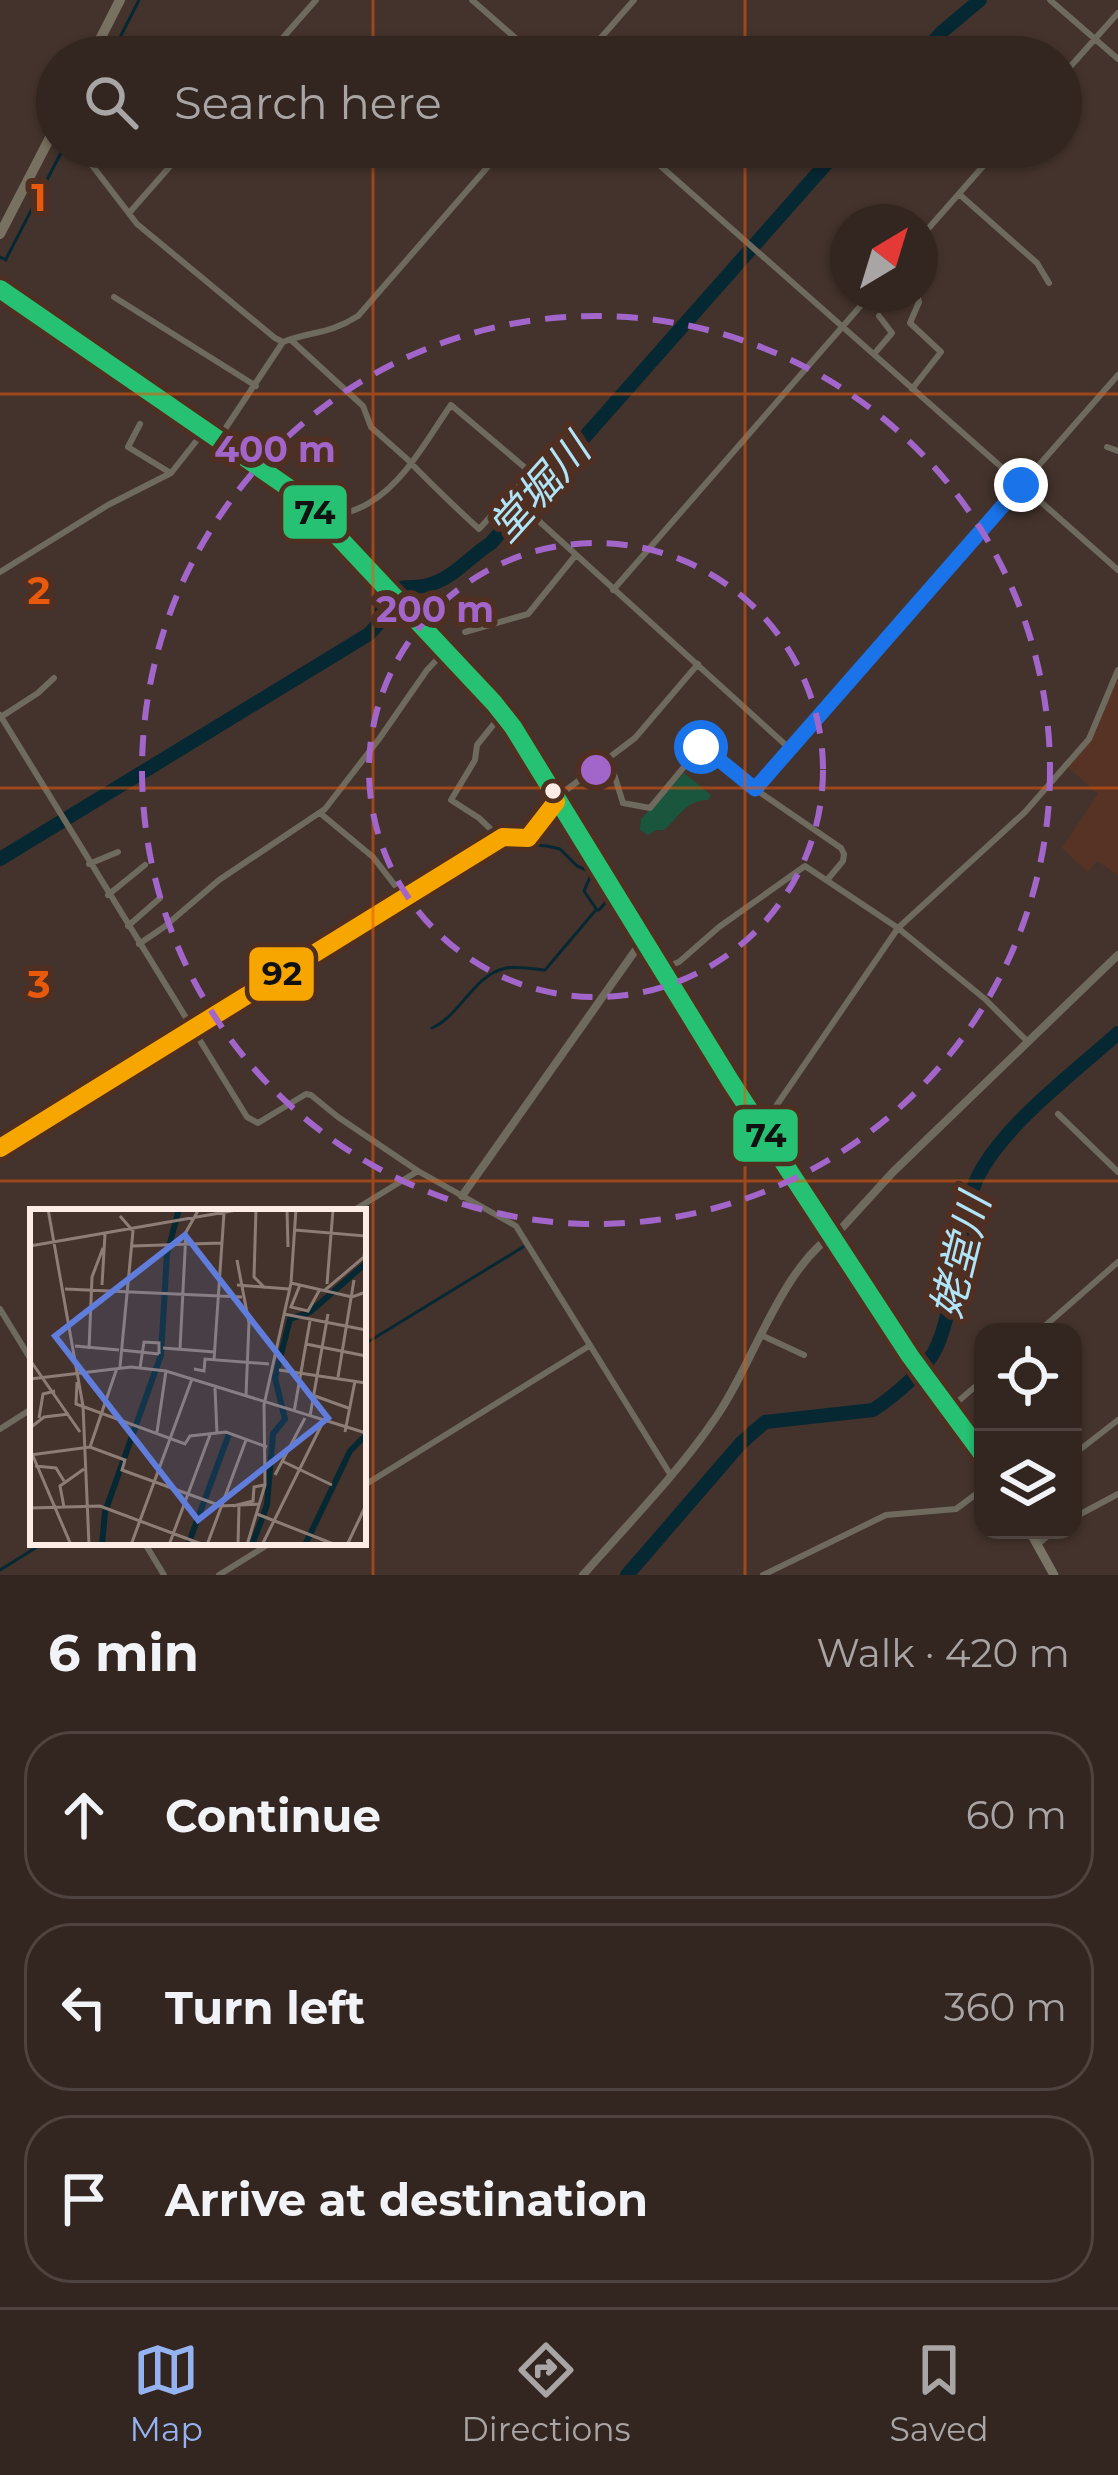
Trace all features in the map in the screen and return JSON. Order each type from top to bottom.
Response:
[{"type":"highway","points":[[102,36],[120,0]]},
{"type":"highway","points":[[0,234],[36,165]]},
{"type":"main road","points":[[0,289],[299,495],[502,713],[760,1128],[910,1356],[974,1443]]},
{"type":"main road","points":[[1034,1539],[1054,1575]]},
{"type":"street","points":[[284,36],[316,0]]},
{"type":"street","points":[[472,0],[513,36]]},
{"type":"street","points":[[602,36],[634,0]]},
{"type":"street","points":[[1050,0],[1118,59]]},
{"type":"street","points":[[1082,54],[1118,13]]},
{"type":"street","points":[[95,168],[147,233],[363,406],[371,427],[410,463],[479,529],[528,469],[453,405],[410,463],[392,487],[367,505],[325,522]]},
{"type":"street","points":[[130,212],[169,168]]},
{"type":"street","points":[[219,438],[287,341],[334,330],[358,316],[488,168]]},
{"type":"street","points":[[663,168],[1118,570]]},
{"type":"street","points":[[938,218],[982,168]]},
{"type":"street","points":[[959,194],[1037,263],[1049,283]]},
{"type":"street","points":[[114,298],[256,386]]},
{"type":"street","points":[[613,590],[855,312]]},
{"type":"street","points":[[913,388],[941,352],[910,323],[915,312]]},
{"type":"street","points":[[874,354],[892,333],[879,316]]},
{"type":"street","points":[[755,789],[1118,375]]},
{"type":"street","points":[[140,424],[128,447],[171,473]]},
{"type":"street","points":[[0,572],[108,505],[171,473],[205,430]]},
{"type":"street","points":[[1107,447],[1118,451]]},
{"type":"street","points":[[529,512],[789,748]]},
{"type":"street","points":[[466,632],[528,614],[575,556]]},
{"type":"street","points":[[139,944],[228,872],[320,813],[446,650]]},
{"type":"street","points":[[0,1148],[500,838],[528,838],[555,800],[635,738],[698,664]]},
{"type":"street","points":[[760,1128],[898,928],[1024,812],[1089,739],[1118,670]]},
{"type":"street","points":[[54,678],[0,716],[247,1117],[258,1123],[311,1094],[338,1118],[418,1171],[515,1226],[670,1474]]},
{"type":"street","points":[[500,838],[452,800],[475,760],[477,745],[502,713]]},
{"type":"street","points":[[609,758],[623,803],[650,808],[701,747],[706,749],[842,850],[843,861],[828,879]]},
{"type":"street","points":[[320,813],[374,857],[404,897]]},
{"type":"street","points":[[89,864],[118,852]]},
{"type":"street","points":[[108,895],[145,865]]},
{"type":"street","points":[[659,969],[679,962],[801,866],[812,868],[898,928],[1028,1041]]},
{"type":"street","points":[[128,926],[160,898]]},
{"type":"street","points":[[462,1196],[642,941]]},
{"type":"street","points":[[584,1575],[719,1414],[790,1282],[830,1235],[1118,955]]},
{"type":"street","points":[[1058,1114],[1118,1172]]},
{"type":"street","points":[[356,1209],[418,1171]]},
{"type":"street","points":[[1048,1323],[1118,1262]]},
{"type":"street","points":[[0,1309],[30,1358]]},
{"type":"street","points":[[760,1335],[803,1355]]},
{"type":"street","points":[[366,1484],[589,1346]]},
{"type":"street","points":[[949,1409],[974,1388]]},
{"type":"street","points":[[0,1429],[30,1410]]},
{"type":"street","points":[[1082,1448],[1118,1420]]},
{"type":"street","points":[[1082,1513],[1118,1494]]},
{"type":"street","points":[[763,1575],[886,1515],[956,1509],[974,1496]]},
{"type":"street","points":[[1037,1545],[1044,1539]]},
{"type":"street","points":[[146,1545],[164,1575]]},
{"type":"street","points":[[219,1575],[267,1545]]},
{"type":"shaded area","points":[[1118,677],[1118,875],[1097,861],[1088,872],[1062,848],[1098,794],[1068,767],[1092,739]]},
{"type":"green space","points":[[684,773],[711,795],[708,800],[688,806],[664,830],[648,835],[640,830],[641,819]]},
{"type":"waterway","points":[[121,36],[139,0]]},
{"type":"waterway","name":"堂堀川","points":[[938,36],[980,0]]},
{"type":"waterway","points":[[0,257],[6,260],[53,168]]},
{"type":"waterway","name":"堂堀川","points":[[0,859],[369,634],[379,623],[380,601],[388,594],[442,579],[491,543],[822,168]]},
{"type":"waterway","points":[[469,862],[508,843],[560,849],[589,871],[584,891],[599,910],[612,895],[597,876],[590,877]]},
{"type":"waterway","points":[[428,887],[451,873]]},
{"type":"waterway","points":[[377,918],[394,908]]},
{"type":"waterway","points":[[432,1028],[495,972],[511,967],[545,970],[595,911]]},
{"type":"waterway","points":[[279,980],[333,945]]},
{"type":"waterway","name":"姥堂川","points":[[627,1575],[741,1443],[765,1422],[873,1410],[918,1372],[942,1334],[968,1206],[982,1169],[1026,1114],[1118,1033]]},
{"type":"waterway","points":[[366,1343],[523,1247]]},
{"type":"waterway","points":[[0,1570],[40,1545]]},
{"type":"transit line","name":"74","points":[[0,289],[299,495],[494,703],[731,1082],[910,1356],[974,1443]]},
{"type":"transit line","name":"92","points":[[0,1148],[503,837],[528,838],[556,802]]},
{"type":"route","points":[[701,747],[755,789],[1021,485]]}]
